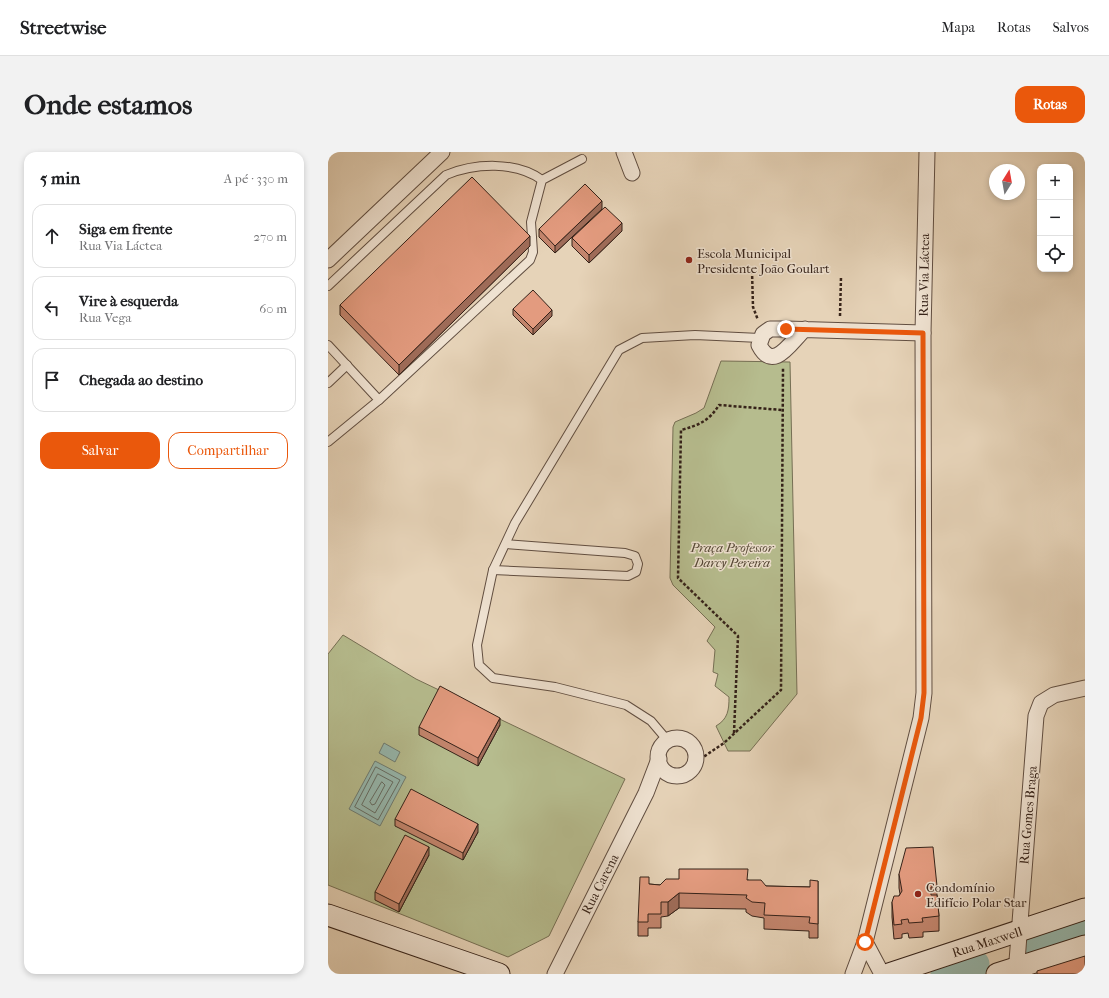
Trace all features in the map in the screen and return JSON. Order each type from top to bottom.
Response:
[{"type":"main road","name":"Rua Maxwell","points":[[889,974],[1085,909]]},
{"type":"main road","points":[[328,915],[499,974]]},
{"type":"main road","points":[[1009,972],[1085,946]]},
{"type":"street","points":[[328,260],[442,152]]},
{"type":"street","points":[[624,152],[632,173]]},
{"type":"street","name":"Rua Via Láctea","points":[[853,974],[865,942],[921,718],[924,693],[923,333],[927,152]]},
{"type":"street","points":[[805,329],[783,354],[778,356],[769,356],[763,352],[760,345],[761,336],[770,329],[805,329],[840,332],[923,333]]},
{"type":"street","name":"Rua Gomes Braga","points":[[1009,972],[1018,931],[1036,716],[1041,703],[1054,695],[1085,688]]},
{"type":"street","points":[[675,738],[682,738],[689,742],[696,754],[696,762],[687,773],[680,776],[673,775],[666,772],[661,766],[658,759],[659,752],[662,745],[668,741],[675,738]]},
{"type":"street","name":"Rua Carena","points":[[555,974],[646,793],[658,759]]},
{"type":"street","name":"Rua Carena","points":[[646,793],[662,780],[673,775]]},
{"type":"street","points":[[865,942],[882,974]]},
{"type":"lane","points":[[328,442],[378,400],[530,260],[533,252],[531,222],[542,180],[582,159]]},
{"type":"lane","points":[[328,286],[446,174],[463,168],[504,166],[533,173],[542,180]]},
{"type":"lane","points":[[668,741],[651,721],[626,705],[555,687],[493,678],[479,665],[477,645],[494,570],[515,523],[619,350],[642,338],[696,335],[761,336]]},
{"type":"lane","points":[[328,345],[378,400]]},
{"type":"lane","points":[[328,383],[347,365]]},
{"type":"lane","points":[[494,570],[628,576],[636,572],[638,564],[635,556],[625,553],[506,544]]},
{"type":"path","points":[[752,271],[753,307],[761,336]]},
{"type":"path","points":[[840,332],[841,277]]},
{"type":"path","points":[[696,762],[724,743],[781,690],[783,354]]},
{"type":"path","points":[[734,733],[738,636],[678,578],[682,430],[698,425],[712,416],[719,405],[782,410]]},
{"type":"green space","name":"Praça Professor Darcy Pereira","points":[[721,361],[790,362],[797,694],[750,751],[728,751],[716,726],[727,714],[729,697],[715,686],[718,674],[713,672],[715,650],[707,641],[715,627],[673,585],[670,578],[673,427],[675,422],[704,408]]},
{"type":"green space","points":[[343,635],[416,679],[625,779],[549,936],[508,957],[328,885],[328,654]]},
{"type":"water","points":[[384,743],[400,752],[395,762],[379,753]]},
{"type":"water","points":[[375,761],[406,777],[380,826],[349,809]]},
{"type":"building","points":[[472,177],[530,236],[399,365],[340,305]]},
{"type":"building","points":[[585,184],[602,201],[555,246],[539,229]]},
{"type":"building","points":[[605,207],[622,223],[589,255],[572,238]]},
{"type":"building","points":[[533,290],[552,310],[533,329],[513,309]]},
{"type":"building","points":[[440,686],[500,718],[478,758],[419,727]]},
{"type":"building","points":[[411,789],[478,824],[463,853],[395,819]]},
{"type":"building","points":[[405,835],[429,847],[399,904],[375,892]]},
{"type":"building","name":"Condomínio Edifício Polar Star","points":[[933,847],[937,886],[931,887],[931,895],[937,895],[939,916],[922,918],[923,922],[909,923],[908,919],[901,920],[902,924],[894,925],[892,902],[894,896],[899,896],[902,891],[899,874],[906,848]]},
{"type":"building","points":[[679,869],[748,869],[747,880],[761,880],[766,886],[810,887],[810,880],[818,881],[818,924],[809,923],[810,917],[764,915],[765,903],[752,902],[746,898],[747,895],[679,893],[668,902],[661,902],[661,914],[648,914],[648,922],[638,922],[640,877],[649,877],[649,884],[660,885],[666,879],[679,879]]},
{"type":"building","points":[[1085,956],[1085,974],[1037,974],[1037,971]]},
{"type":"waterway","points":[[1034,945],[1085,929]]},
{"type":"waterway","points":[[944,974],[976,964]]},
{"type":"place","name":"Escola Municipal Presidente João Goulart","points":[[689,260]]},
{"type":"place","name":"Condomínio Edifício Polar Star","points":[[918,894]]},
{"type":"route","points":[[786,329],[840,332],[923,333],[924,693],[921,718],[865,942]]}]
